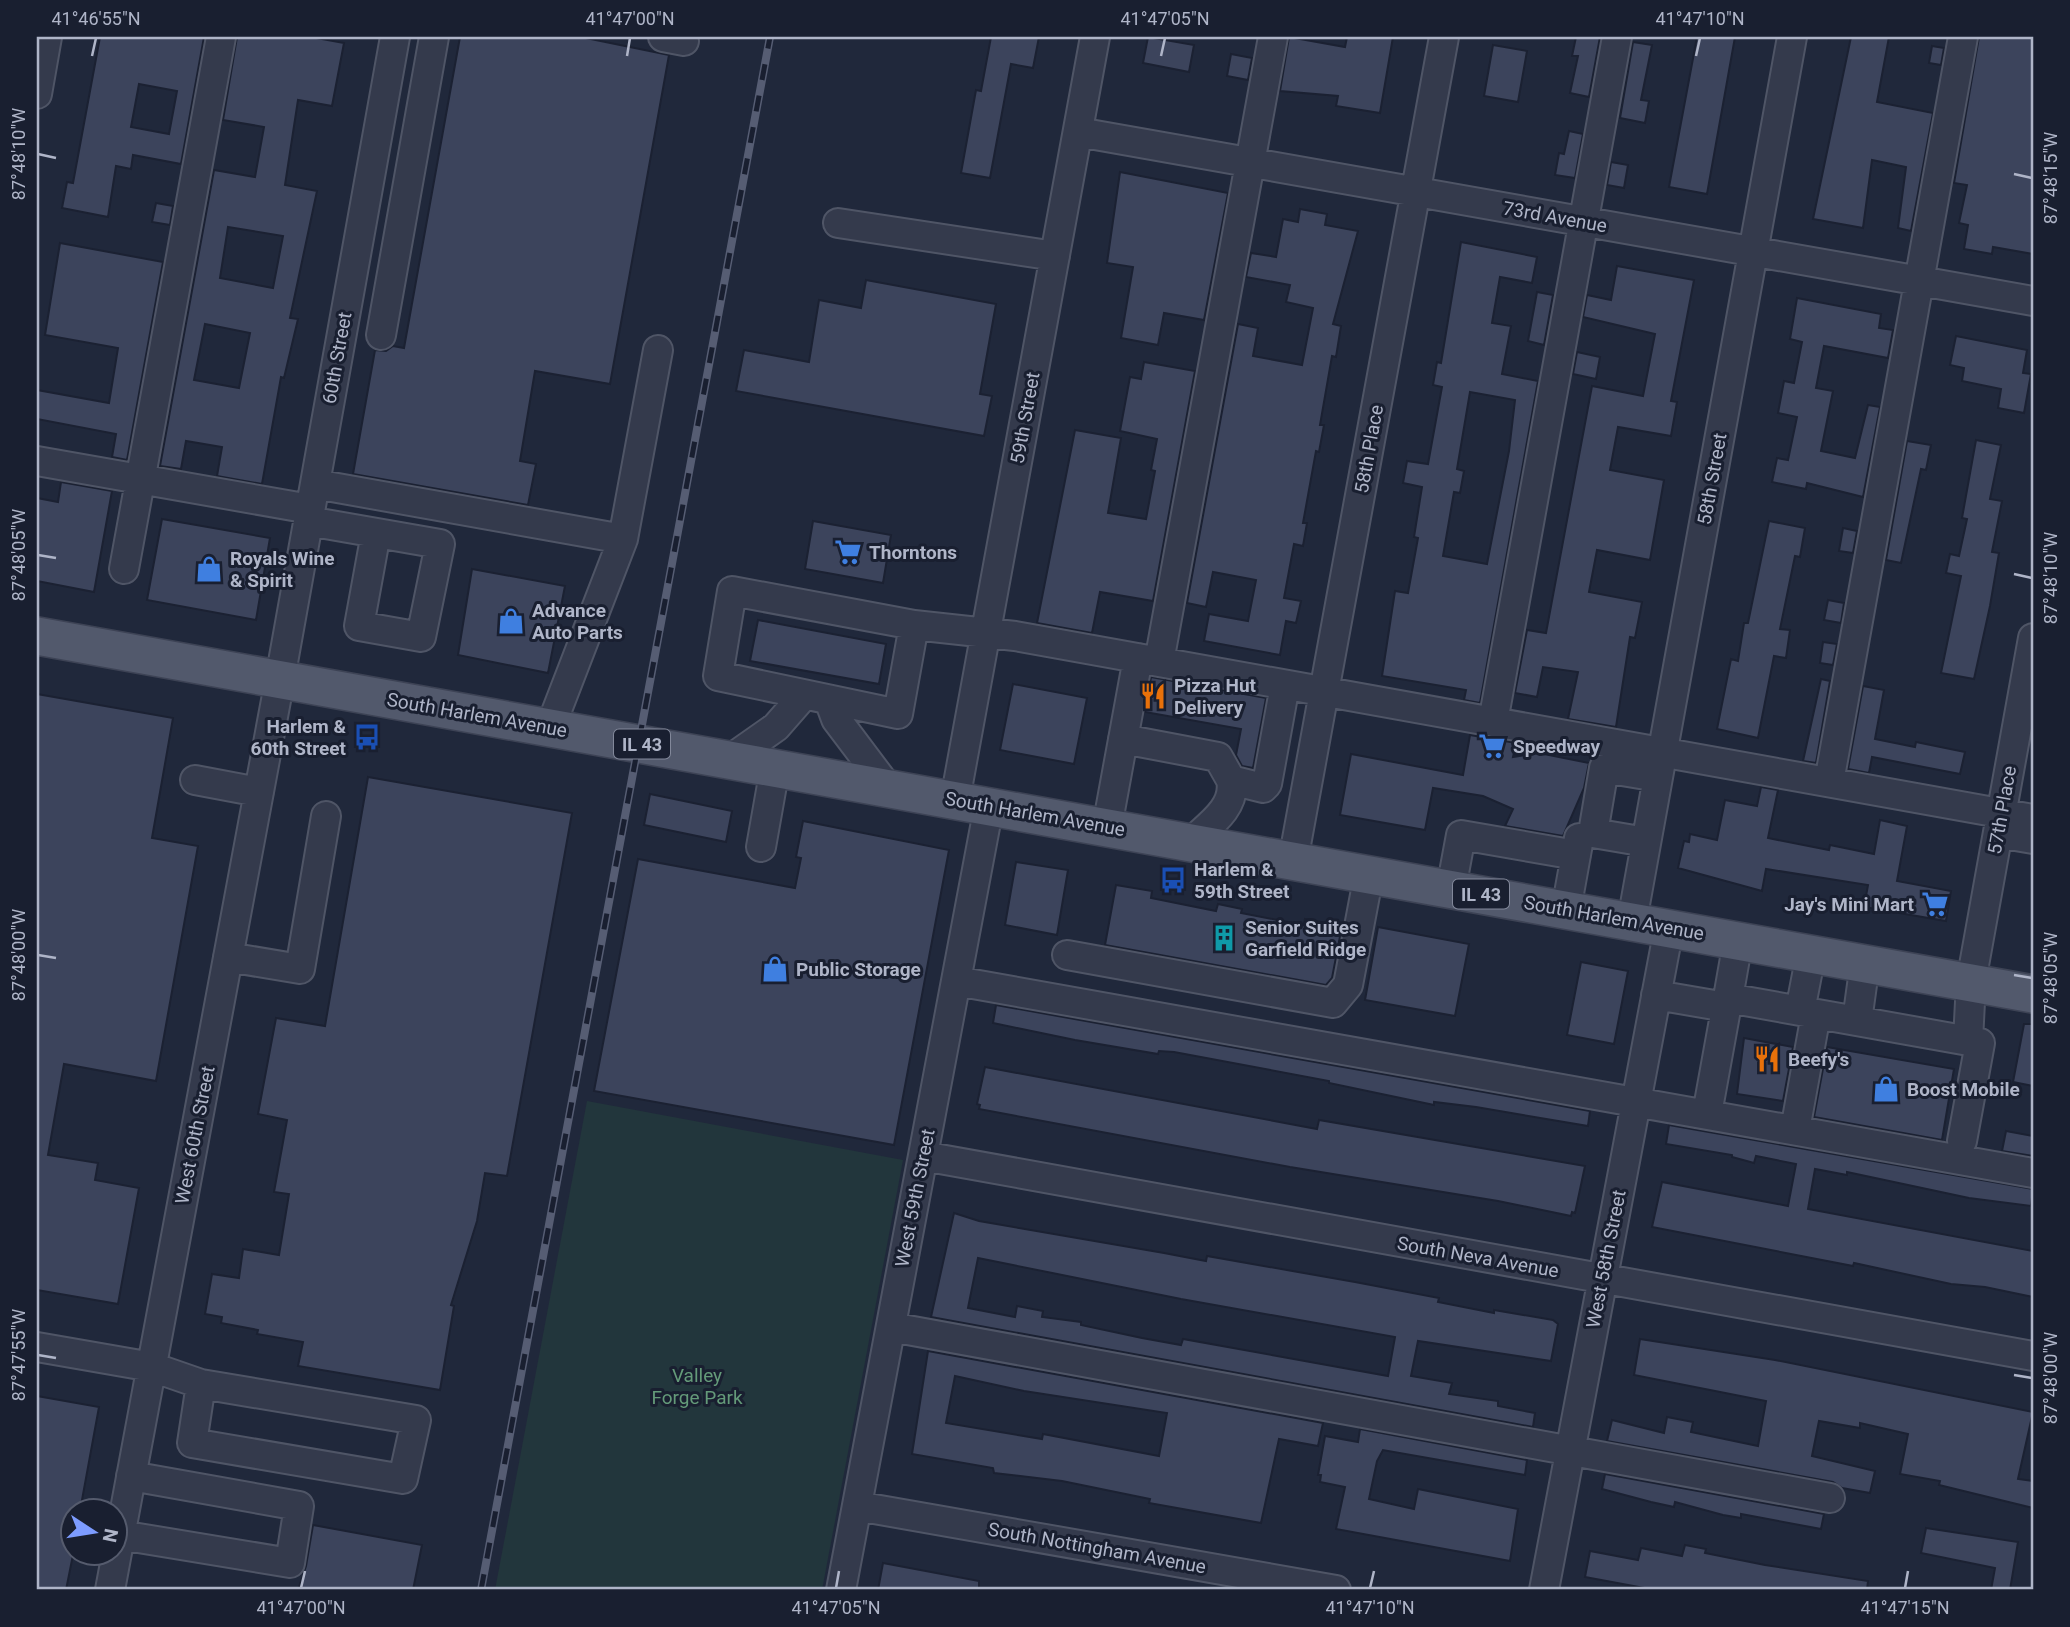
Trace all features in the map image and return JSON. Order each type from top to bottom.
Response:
[{"type":"main road","name":"South Harlem Avenue","points":[[37,635],[2033,994]]},
{"type":"street","points":[[37,94],[47,37]]},
{"type":"street","points":[[124,569],[221,37]]},
{"type":"street","name":"60th Street","points":[[280,679],[395,37]]},
{"type":"street","points":[[381,335],[434,37]]},
{"type":"street","name":"59th Street","points":[[972,803],[986,631],[1095,37]]},
{"type":"street","points":[[1107,827],[1123,739],[1148,660],[1273,37]]},
{"type":"street","name":"58th Place","points":[[1293,861],[1444,37]]},
{"type":"street","points":[[1493,722],[1617,37]]},
{"type":"street","name":"58th Street","points":[[1632,921],[1792,37]]},
{"type":"street","points":[[1829,782],[1963,37]]},
{"type":"street","name":"73rd Avenue","points":[[1078,132],[2033,301]]},
{"type":"street","points":[[838,223],[1055,256]]},
{"type":"street","points":[[356,256],[394,262]]},
{"type":"street","points":[[550,728],[623,539],[658,350]]},
{"type":"street","points":[[37,461],[311,505],[623,539]]},
{"type":"street","points":[[311,505],[376,533]]},
{"type":"street","points":[[914,625],[898,714],[718,676],[732,591],[914,625],[986,631],[1493,722],[1660,765],[1829,782],[2000,823],[2033,839]]},
{"type":"street","name":"57th Place","points":[[1968,1041],[1971,982],[2033,638]]},
{"type":"street","name":"West 60th Street","points":[[127,1498],[280,679]]},
{"type":"street","points":[[1123,739],[1224,769],[1244,786],[1263,789],[1267,784],[1285,685]]},
{"type":"street","points":[[729,760],[817,697]]},
{"type":"street","points":[[817,697],[888,788]]},
{"type":"street","points":[[1593,833],[1604,768],[1660,765]]},
{"type":"street","points":[[761,847],[775,768]]},
{"type":"street","points":[[1191,842],[1226,807],[1232,796],[1224,769]]},
{"type":"street","points":[[195,780],[259,792]]},
{"type":"street","name":"West 59th Street","points":[[841,1590],[956,981],[972,803]]},
{"type":"street","points":[[228,957],[300,969],[326,816]]},
{"type":"street","points":[[2000,823],[2033,819]]},
{"type":"street","points":[[1566,910],[1581,830],[1646,842]]},
{"type":"street","points":[[1451,889],[1461,835],[1576,855]]},
{"type":"street","points":[[1067,955],[1333,1003],[1348,985],[1369,874]]},
{"type":"street","name":"West 58th Street","points":[[1544,1590],[1669,928]]},
{"type":"street","points":[[1707,1115],[1738,941]]},
{"type":"street","points":[[1795,1130],[1808,1012],[1811,954]]},
{"type":"street","points":[[1857,1021],[1865,963]]},
{"type":"street","points":[[956,981],[2033,1173]]},
{"type":"street","points":[[1656,995],[1808,1012],[1980,1043],[1962,1141]]},
{"type":"street","name":"South Neva Avenue","points":[[923,1156],[2033,1356]]},
{"type":"street","points":[[891,1327],[1830,1498]]},
{"type":"street","points":[[37,1347],[152,1367],[201,1384],[416,1420],[403,1479],[192,1443],[201,1384]]},
{"type":"street","points":[[130,1537],[290,1563],[299,1506],[131,1476]]},
{"type":"street","name":"South Nottingham Avenue","points":[[857,1506],[1336,1590]]},
{"type":"street","name":"West 60th Street","points":[[110,1590],[114,1568]]},
{"type":"green space","name":"Valley Forge Park","points":[[587,1101],[903,1160],[822,1590],[495,1590]]},
{"type":"building","points":[[100,37],[204,37],[181,164],[133,155],[131,169],[116,166],[108,217],[62,208],[67,182],[73,183]],"holes":[[[139,84],[177,91],[169,134],[131,127]]]},
{"type":"building","points":[[237,37],[311,37],[344,43],[332,106],[298,100],[285,185],[317,191],[290,318],[298,319],[284,378],[281,377],[262,484],[217,476],[222,447],[186,441],[181,469],[160,466],[214,170],[255,177],[264,127],[223,120]],"holes":[[[228,227],[283,236],[273,288],[220,278]],[[205,324],[250,333],[239,388],[194,380]]]},
{"type":"building","points":[[460,37],[581,37],[669,55],[610,384],[535,371],[520,461],[536,464],[528,505],[353,474],[375,350],[386,351],[393,346],[404,348]]},
{"type":"building","points":[[991,37],[1039,37],[1033,68],[1011,64],[990,178],[961,173],[976,90],[981,91]]},
{"type":"building","points":[[1148,37],[1194,45],[1189,72],[1143,63]]},
{"type":"building","points":[[1289,37],[1345,47],[1347,37],[1393,37],[1380,113],[1336,106],[1338,96],[1280,91]]},
{"type":"building","points":[[1576,37],[1600,37],[1589,97],[1570,93],[1578,56],[1572,56]]},
{"type":"building","points":[[1697,37],[1735,37],[1707,194],[1669,187]]},
{"type":"building","points":[[1851,37],[1889,37],[1877,102],[1933,113],[1911,231],[1898,228],[1906,167],[1872,160],[1863,228],[1813,219]]},
{"type":"building","points":[[1979,37],[2033,37],[2033,254],[1993,247],[1992,254],[1964,249],[1968,225],[1959,223],[1967,185],[1954,183]]},
{"type":"building","points":[[1633,42],[1652,45],[1641,100],[1649,101],[1645,123],[1620,118]]},
{"type":"building","points":[[1493,45],[1527,51],[1518,102],[1484,96]]},
{"type":"building","points":[[1932,46],[1944,48],[1941,65],[1929,63]]},
{"type":"building","points":[[1231,54],[1252,58],[1248,80],[1227,76]]},
{"type":"building","points":[[1569,131],[1583,134],[1575,178],[1555,175],[1559,153],[1564,154]]},
{"type":"building","points":[[1611,162],[1628,165],[1624,188],[1607,185]]},
{"type":"building","points":[[1120,172],[1228,193],[1204,320],[1164,313],[1158,345],[1121,338],[1133,267],[1107,263]]},
{"type":"building","points":[[156,203],[173,206],[170,225],[152,222]]},
{"type":"building","points":[[1300,209],[1327,214],[1325,225],[1358,231],[1333,324],[1341,326],[1336,357],[1332,356],[1320,425],[1324,425],[1319,452],[1316,451],[1303,523],[1307,523],[1303,546],[1294,544],[1284,598],[1301,601],[1296,623],[1286,621],[1280,655],[1204,641],[1209,614],[1248,621],[1256,580],[1213,572],[1206,607],[1187,603],[1238,324],[1258,328],[1253,356],[1302,365],[1313,308],[1286,302],[1290,285],[1246,277],[1251,253],[1276,257],[1283,219],[1298,222]]},
{"type":"building","points":[[1461,242],[1537,257],[1532,283],[1500,277],[1492,323],[1511,326],[1502,374],[1538,381],[1480,703],[1464,700],[1466,690],[1382,676],[1395,591],[1408,593],[1418,538],[1414,537],[1422,487],[1403,483],[1407,461],[1428,464],[1442,387],[1433,385],[1437,362],[1441,363]],"holes":[[[1470,392],[1515,400],[1509,451],[1487,564],[1443,556],[1454,492],[1460,493],[1464,471],[1457,469]]]},
{"type":"building","points":[[60,243],[163,262],[127,460],[112,457],[116,434],[37,419],[37,390],[109,403],[118,348],[45,335]]},
{"type":"building","points":[[1617,266],[1694,280],[1671,401],[1677,402],[1671,436],[1618,427],[1610,470],[1664,480],[1650,560],[1597,550],[1589,592],[1642,602],[1635,638],[1630,637],[1616,727],[1568,719],[1578,672],[1543,667],[1537,697],[1515,693],[1527,630],[1546,633],[1592,386],[1643,396],[1655,334],[1583,317],[1587,295],[1611,300]]},
{"type":"building","points":[[866,280],[996,304],[980,394],[992,396],[984,436],[736,391],[744,350],[809,362],[819,300],[861,308]]},
{"type":"building","points":[[1537,292],[1553,295],[1544,345],[1528,341]]},
{"type":"building","points":[[1797,298],[1881,314],[1879,328],[1893,330],[1888,358],[1824,346],[1816,388],[1833,391],[1821,451],[1855,458],[1868,405],[1880,407],[1863,497],[1807,483],[1806,489],[1772,482],[1777,458],[1788,460],[1797,417],[1778,413],[1784,381],[1794,383],[1802,342],[1790,339]]},
{"type":"building","points":[[1956,336],[2027,350],[2023,373],[2031,374],[2024,413],[1998,408],[2001,389],[1962,381],[1964,368],[1950,365]]},
{"type":"building","points":[[1577,352],[1600,357],[1596,379],[1573,374]]},
{"type":"building","points":[[1144,362],[1195,371],[1153,601],[1100,592],[1092,633],[1037,623],[1075,430],[1121,438],[1108,513],[1146,519],[1155,471],[1151,470],[1157,439],[1120,431],[1130,377],[1141,379]]},
{"type":"building","points":[[1976,440],[2001,445],[1990,499],[2002,501],[1992,552],[1999,553],[1974,679],[1941,673],[1961,576],[1946,573],[1950,554],[1959,556],[1967,519],[1962,518]]},
{"type":"building","points":[[1907,441],[1931,445],[1926,470],[1921,469],[1901,563],[1886,560]]},
{"type":"building","points":[[61,482],[112,491],[94,592],[37,581],[37,498],[58,502]]},
{"type":"building","name":"Royals Wine & Spirit","points":[[162,519],[270,538],[256,620],[147,600]]},
{"type":"building","name":"Thorntons","points":[[813,521],[891,535],[883,583],[805,569]]},
{"type":"building","points":[[1769,521],[1805,528],[1800,557],[1795,556],[1780,629],[1790,630],[1786,658],[1774,656],[1758,738],[1717,729],[1731,659],[1738,661],[1744,623],[1748,623]]},
{"type":"building","points":[[1843,528],[1857,531],[1853,553],[1839,551]]},
{"type":"building","name":"Advance Auto Parts","points":[[472,569],[565,586],[548,673],[458,655]]},
{"type":"building","points":[[1828,600],[1844,603],[1841,623],[1824,620]]},
{"type":"building","points":[[758,620],[886,644],[879,684],[750,661]]},
{"type":"building","points":[[1823,642],[1837,644],[1833,665],[1820,663]]},
{"type":"building","points":[[1151,677],[1266,698],[1253,768],[1242,766],[1236,755],[1241,729],[1145,712]]},
{"type":"building","points":[[1821,679],[1830,681],[1816,763],[1803,761]]},
{"type":"building","points":[[1013,684],[1087,698],[1074,764],[1000,750]]},
{"type":"building","points":[[1863,686],[1884,690],[1875,739],[1915,747],[1916,742],[1965,752],[1960,774],[1872,757],[1869,773],[1848,769]]},
{"type":"building","points":[[37,694],[173,718],[152,838],[198,846],[156,1081],[64,1064],[48,1155],[98,1163],[95,1180],[139,1188],[118,1304],[37,1290]]},
{"type":"building","points":[[1470,735],[1516,743],[1513,757],[1539,753],[1589,763],[1584,788],[1563,836],[1505,826],[1513,809],[1483,796],[1433,788],[1425,830],[1340,815],[1351,754],[1463,775]]},
{"type":"building","points":[[368,777],[572,813],[507,1176],[485,1173],[477,1221],[451,1305],[454,1306],[440,1390],[298,1366],[303,1342],[257,1334],[258,1330],[221,1323],[222,1317],[205,1314],[212,1274],[239,1278],[243,1249],[279,1255],[289,1194],[274,1192],[287,1120],[258,1114],[276,1018],[325,1026]]},
{"type":"building","points":[[1761,787],[1778,790],[1768,838],[1829,850],[1830,845],[1874,854],[1880,820],[1907,826],[1897,881],[1951,891],[1946,921],[1864,907],[1868,885],[1766,869],[1762,891],[1678,868],[1684,841],[1689,842],[1690,834],[1717,840],[1725,800],[1757,806]]},
{"type":"building","points":[[650,794],[732,811],[726,842],[644,825]]},
{"type":"building","points":[[803,821],[949,850],[894,1145],[594,1091],[638,859],[795,888],[801,858],[796,857]]},
{"type":"building","points":[[1016,862],[1068,870],[1057,935],[1005,925]]},
{"type":"building","name":"Senior Suites Garfield Ridge","points":[[1116,885],[1152,891],[1151,898],[1216,911],[1218,904],[1242,909],[1241,913],[1304,925],[1305,919],[1342,926],[1332,978],[1326,985],[1105,945]]},
{"type":"building","points":[[1378,927],[1469,944],[1455,1016],[1365,1000]]},
{"type":"building","points":[[1581,962],[1628,971],[1614,1044],[1567,1035]]},
{"type":"building","points":[[996,1005],[1590,1111],[1588,1126],[1476,1107],[1434,1102],[1434,1105],[1329,1081],[1174,1052],[1159,1051],[1158,1054],[1075,1040],[993,1023]]},
{"type":"building","points":[[2024,1024],[2033,1024],[2033,1086],[2013,1082]]},
{"type":"building","name":"Beefy's","points":[[1744,1038],[1793,1047],[1783,1101],[1737,1094]]},
{"type":"building","points":[[1827,1047],[1954,1069],[1942,1140],[1814,1117]]},
{"type":"building","points":[[985,1067],[1317,1129],[1319,1120],[1585,1166],[1575,1213],[1572,1212],[1571,1216],[979,1109],[980,1105],[977,1104]]},
{"type":"building","points":[[1669,1125],[2033,1189],[2031,1206],[1969,1198],[1847,1172],[1847,1175],[1815,1169],[1808,1209],[2033,1251],[2033,1297],[1652,1227],[1662,1182],[1788,1206],[1796,1164],[1756,1156],[1754,1163],[1732,1155],[1666,1144]]},
{"type":"building","points":[[2006,1131],[2033,1136],[2033,1156],[2002,1151]]},
{"type":"building","points":[[954,1213],[979,1221],[1206,1261],[1207,1256],[1355,1282],[1439,1298],[1438,1302],[1494,1313],[1494,1310],[1553,1320],[1558,1324],[1551,1361],[1418,1341],[1411,1376],[1452,1383],[1449,1394],[1498,1401],[1498,1406],[1535,1413],[1533,1427],[931,1317]],"holes":[[[978,1258],[1181,1299],[1395,1337],[1388,1376],[1183,1339],[1181,1345],[1142,1338],[1081,1325],[1081,1322],[1042,1317],[1043,1311],[1017,1306],[1015,1317],[968,1308]]]},
{"type":"building","points":[[1640,1339],[1775,1360],[2033,1412],[2018,1479],[2033,1481],[2033,1508],[1939,1485],[1940,1481],[1900,1474],[1908,1434],[1860,1423],[1860,1428],[1819,1421],[1812,1456],[1875,1471],[1870,1493],[1842,1488],[1833,1482],[1607,1441],[1612,1420],[1664,1433],[1667,1417],[1693,1422],[1691,1432],[1758,1446],[1766,1401],[1634,1375]]},
{"type":"building","points":[[928,1351],[1323,1423],[1318,1446],[1279,1439],[1261,1523],[1149,1503],[1150,1499],[1062,1481],[994,1473],[993,1468],[912,1454]],"holes":[[[955,1376],[1024,1391],[1167,1413],[1159,1456],[1043,1434],[1042,1439],[946,1423]]]},
{"type":"building","points":[[37,1396],[99,1407],[82,1498],[60,1498],[60,1568],[70,1568],[66,1590],[37,1590]]},
{"type":"building","points":[[1360,1429],[1527,1460],[1525,1475],[1383,1450],[1377,1461],[1369,1499],[1414,1509],[1418,1489],[1518,1509],[1510,1561],[1336,1529],[1345,1487],[1320,1482],[1321,1475],[1318,1475],[1325,1436],[1358,1442]]},
{"type":"building","points":[[1605,1474],[1824,1514],[1821,1529],[1741,1514],[1741,1518],[1723,1515],[1675,1502],[1674,1507],[1651,1502],[1602,1489]]},
{"type":"building","points":[[313,1525],[422,1545],[413,1590],[298,1590],[306,1566]]},
{"type":"building","points":[[1926,1528],[2018,1542],[2010,1590],[1991,1590],[1995,1568],[1921,1553]]},
{"type":"building","points":[[1685,1545],[1706,1549],[1705,1553],[1765,1565],[1868,1581],[1867,1590],[1655,1590],[1585,1577],[1590,1551],[1638,1560],[1641,1548],[1682,1556]]},
{"type":"building","points":[[883,1563],[979,1581],[979,1590],[878,1590]]},
{"type":"railway","points":[[481,1590],[770,37]]},
{"type":"place","name":"Thorntons","points":[[848,552]]},
{"type":"place","name":"Royals Wine & Spirit","points":[[209,569]]},
{"type":"place","name":"Advance Auto Parts","points":[[511,621]]},
{"type":"place","name":"Pizza Hut Delivery","points":[[1153,696]]},
{"type":"place","name":"Harlem & 60th Street","points":[[367,737]]},
{"type":"place","name":"Speedway","points":[[1492,746]]},
{"type":"place","name":"Harlem & 59th Street","points":[[1173,880]]},
{"type":"place","name":"Jay's Mini Mart","points":[[1935,904]]},
{"type":"place","name":"Senior Suites Garfield Ridge","points":[[1224,938]]},
{"type":"place","name":"Public Storage","points":[[775,969]]},
{"type":"place","name":"Beefy's","points":[[1767,1059]]},
{"type":"place","name":"Boost Mobile","points":[[1886,1089]]}]
